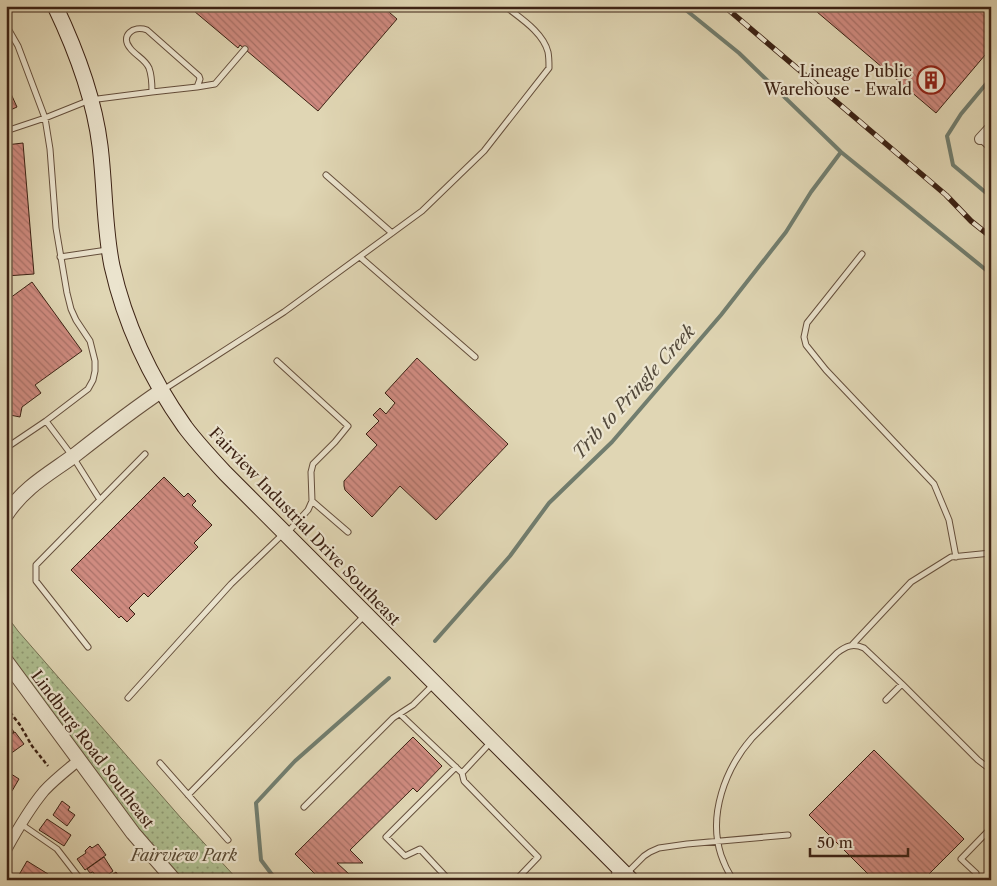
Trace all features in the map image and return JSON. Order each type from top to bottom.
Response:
[{"type":"main road","name":"Fairview Industrial Drive Southeast","points":[[55,6],[74,48],[90,100],[100,146],[109,249],[119,292],[141,353],[161,391],[186,428],[225,473],[492,741],[622,875]]},
{"type":"street","points":[[980,140],[991,127]]},
{"type":"street","points":[[6,515],[13,504],[33,485],[161,391]]},
{"type":"street","name":"Lindburg Road Southeast","points":[[6,661],[133,833],[174,880]]},
{"type":"street","points":[[6,850],[34,804],[45,790],[79,760]]},
{"type":"lane","points":[[161,391],[284,312],[392,234],[422,211],[484,151],[549,68],[548,51],[542,39],[532,28],[505,6]]},
{"type":"lane","points":[[6,25],[18,46],[44,118],[50,148],[60,257],[71,309],[90,341],[95,361],[93,380],[88,389],[6,448]]},
{"type":"lane","points":[[152,92],[149,68],[128,44],[127,39],[130,31],[137,28],[147,30],[199,76],[200,79],[197,87]]},
{"type":"lane","points":[[6,131],[90,100],[215,84],[245,49]]},
{"type":"lane","points":[[980,140],[991,149]]},
{"type":"lane","points":[[326,175],[392,234]]},
{"type":"lane","points":[[60,257],[109,249]]},
{"type":"lane","points":[[862,254],[807,323],[804,337],[806,345],[826,370],[934,484],[949,520],[956,557]]},
{"type":"lane","points":[[360,256],[475,357]]},
{"type":"lane","points":[[128,698],[231,584],[308,510],[312,501],[311,472],[313,464],[348,426],[277,361]]},
{"type":"lane","points":[[46,421],[73,457],[100,500]]},
{"type":"lane","points":[[88,647],[36,581],[36,565],[145,454]]},
{"type":"lane","points":[[312,501],[348,532]]},
{"type":"lane","points":[[852,645],[911,582],[951,557],[991,553]]},
{"type":"lane","points":[[188,795],[366,614]]},
{"type":"lane","points":[[732,880],[720,854],[718,842],[718,816],[727,776],[740,753],[752,738],[845,647],[852,645],[864,648],[978,760],[991,770]]},
{"type":"lane","points":[[304,807],[393,718],[413,705],[435,684]]},
{"type":"lane","points":[[886,700],[902,684]]},
{"type":"lane","points":[[400,714],[462,773],[464,780],[538,857],[516,880]]},
{"type":"lane","points":[[462,773],[492,741]]},
{"type":"lane","points":[[160,763],[228,840]]},
{"type":"lane","points":[[449,880],[420,850],[405,856],[386,837],[456,767]]},
{"type":"lane","points":[[21,824],[57,849],[81,880]]},
{"type":"lane","points":[[970,880],[976,873],[962,859],[991,828]]},
{"type":"lane","points":[[622,875],[644,856],[659,848],[788,835]]},
{"type":"path","points":[[6,707],[48,766]]},
{"type":"green space","name":"Fairview Park","points":[[6,615],[181,818],[238,880],[174,880],[6,661]]},
{"type":"building","points":[[188,6],[382,6],[397,19],[318,111],[240,45],[238,48]]},
{"type":"building","name":"Lineage Public Warehouse - Ewald","points":[[810,6],[991,6],[991,48],[936,113]]},
{"type":"building","points":[[6,83],[17,107],[6,112]]},
{"type":"building","points":[[23,143],[34,274],[6,276],[6,145]]},
{"type":"building","points":[[32,282],[82,351],[35,385],[41,393],[22,407],[20,417],[10,415],[6,419],[6,301]]},
{"type":"building","points":[[417,358],[508,444],[436,520],[400,486],[372,517],[345,490],[344,481],[377,445],[366,434],[379,421],[373,415],[380,408],[386,414],[395,403],[385,393]]},
{"type":"building","points":[[164,477],[184,497],[188,493],[196,501],[192,505],[212,525],[194,543],[198,547],[148,597],[144,593],[129,608],[135,614],[127,622],[121,616],[119,618],[71,570]]},
{"type":"building","points":[[6,723],[14,732],[6,737]]},
{"type":"building","points":[[15,732],[24,744],[6,757],[6,738]]},
{"type":"building","points":[[413,737],[442,766],[417,792],[413,788],[350,850],[363,863],[337,863],[349,874],[437,874],[437,880],[321,880],[295,854]]},
{"type":"building","points":[[874,750],[964,839],[923,880],[874,880],[809,815]]},
{"type":"building","points":[[8,772],[19,779],[12,791],[6,787],[6,774]]},
{"type":"building","points":[[62,801],[70,807],[68,810],[75,815],[67,826],[53,815]]},
{"type":"building","points":[[47,819],[71,835],[64,846],[39,830]]},
{"type":"building","points":[[98,844],[106,855],[85,870],[77,859],[86,853],[85,851],[90,846],[92,848]]},
{"type":"building","points":[[104,857],[113,871],[101,880],[98,880],[93,872],[90,873],[87,869]]},
{"type":"building","points":[[27,861],[48,874],[45,880],[16,880]]},
{"type":"building","points":[[116,872],[121,880],[105,880]]},
{"type":"waterway","name":"Trib to Pringle Creek","points":[[681,6],[739,53],[841,152],[991,274]]},
{"type":"waterway","name":"Trib to Pringle Creek","points":[[991,78],[961,114],[947,136],[953,165],[991,197]]},
{"type":"waterway","name":"Trib to Pringle Creek","points":[[435,641],[510,556],[549,503],[612,442],[721,315],[786,232],[811,192],[841,152]]},
{"type":"waterway","name":"Trib to Pringle Creek","points":[[276,880],[261,860],[256,803],[295,761],[389,678]]},
{"type":"railway","points":[[724,6],[946,195],[971,221],[991,237]]},
{"type":"place","name":"Lineage Public Warehouse - Ewald","points":[[931,80]]}]
